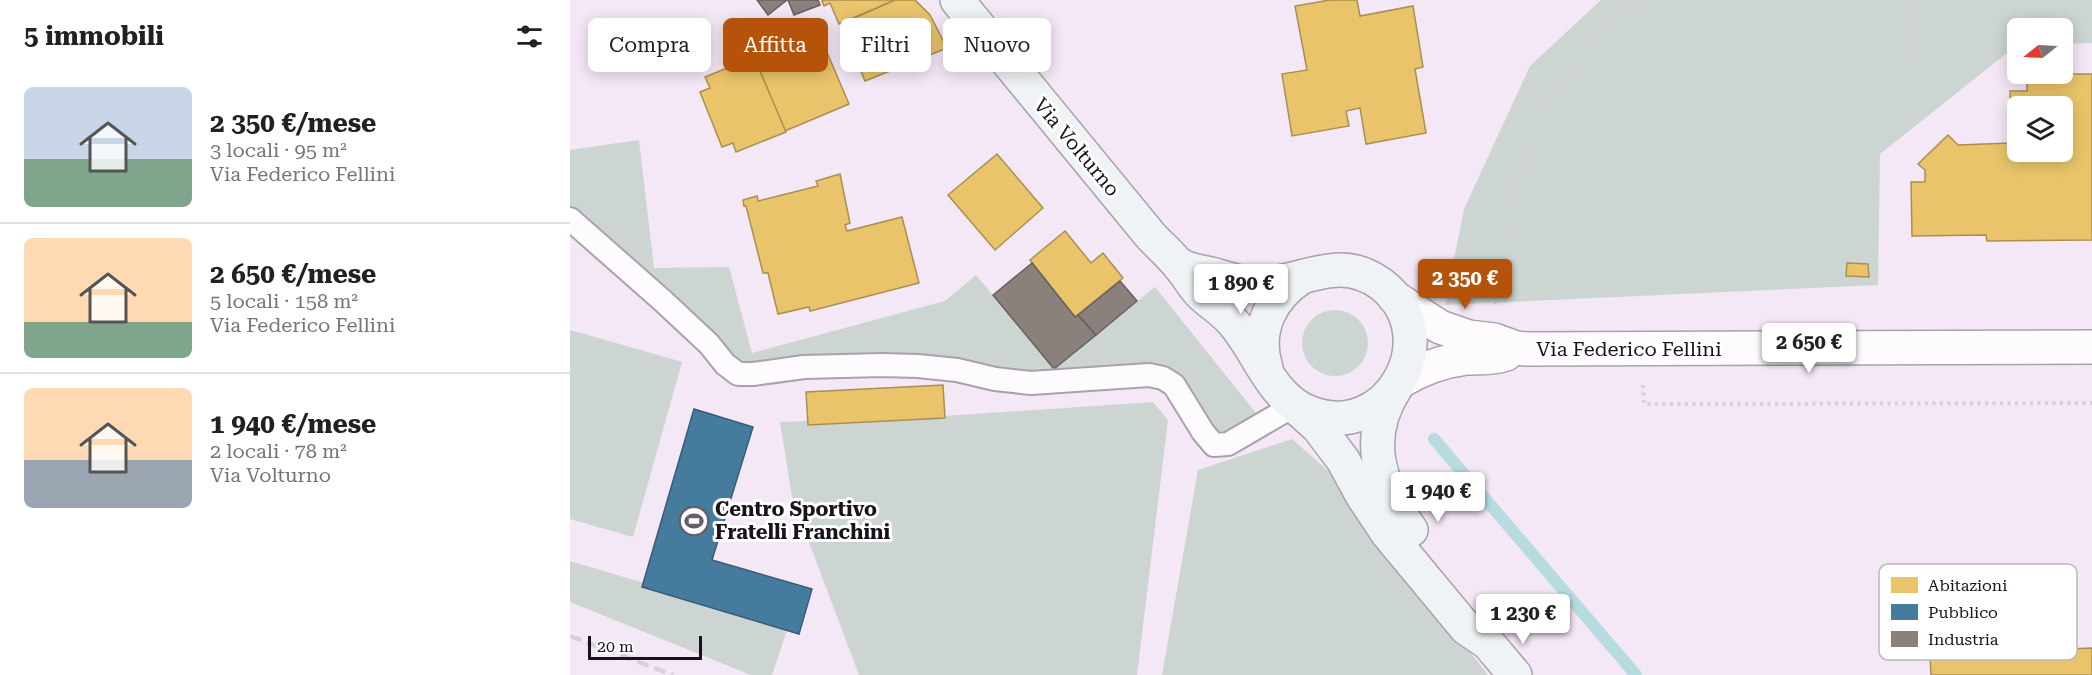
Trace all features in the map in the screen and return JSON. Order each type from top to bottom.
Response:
[{"type":"street","name":"Via Volturno","points":[[957,0],[1150,235],[1177,263],[1201,294],[1223,312],[1239,330],[1282,394],[1318,428],[1343,460],[1362,495],[1388,534],[1466,628],[1491,647],[1515,675]]},
{"type":"street","name":"Via Volturno","points":[[1177,263],[1191,271],[1249,284],[1274,283],[1318,271],[1335,269],[1352,271],[1368,276],[1394,297],[1403,311],[1408,326],[1409,358],[1404,374],[1384,410],[1379,433],[1378,464],[1384,485],[1404,521],[1479,617],[1491,647]]},
{"type":"street","name":"Via Volturno","points":[[1271,380],[1262,348],[1267,314],[1276,299],[1288,286],[1302,277]]},
{"type":"street","name":"Via Federico Fellini","points":[[1394,297],[1440,327],[1469,337],[1489,339],[1526,349]]},
{"type":"street","name":"Via Federico Fellini","points":[[1397,385],[1423,370],[1448,362],[1466,358],[1497,357],[1526,349],[2092,347]]},
{"type":"street","name":"Via Volturno","points":[[1294,405],[1317,415],[1340,418],[1356,415],[1385,400],[1397,385]]},
{"type":"lane","points":[[570,219],[663,301],[709,344],[725,364],[738,374],[804,367],[882,365],[957,370],[995,379],[1031,383],[1149,375],[1162,378],[1173,385],[1214,445],[1228,444],[1294,405]]},
{"type":"path","points":[[1489,339],[1514,204],[1534,123],[1608,23],[1637,0]]},
{"type":"path","points":[[1904,64],[1920,30],[1912,0]]},
{"type":"path","points":[[1639,381],[1643,385],[1644,404],[2092,403]]},
{"type":"shaded area","points":[[1601,0],[2092,0],[2092,43],[2073,44],[2073,18],[2007,18],[2007,53],[1880,154],[1878,285],[1445,305],[1464,209],[1530,66]]},
{"type":"shaded area","points":[[639,140],[654,268],[729,267],[752,353],[945,301],[976,275],[1054,369],[1155,287],[1256,413],[1227,431],[1217,431],[1148,364],[1126,364],[1069,374],[756,366],[739,362],[570,207],[570,150]]},
{"type":"shaded area","points":[[1335,310],[1348,313],[1358,320],[1365,330],[1368,343],[1365,356],[1358,366],[1348,373],[1335,376],[1322,373],[1312,366],[1305,356],[1302,343],[1305,330],[1312,320],[1322,313]]},
{"type":"shaded area","points":[[570,330],[682,362],[633,537],[570,519]]},
{"type":"shaded area","points":[[1153,402],[1168,420],[1137,675],[859,675],[792,497],[780,422],[808,421],[808,425],[944,418],[945,416]]},
{"type":"shaded area","points":[[1292,439],[1334,476],[1488,675],[1162,675],[1198,470]]},
{"type":"shaded area","points":[[570,561],[787,630],[772,675],[751,675],[570,602]]},
{"type":"building: Abitazioni","points":[[895,0],[853,18],[840,18],[839,24],[830,3],[824,6],[822,1]]},
{"type":"building: Abitazioni","points":[[895,0],[915,0],[930,15],[943,40],[943,50],[931,54],[931,18],[854,18]]},
{"type":"building: Abitazioni","points":[[1330,0],[1357,0],[1360,16],[1413,6],[1423,67],[1415,69],[1426,133],[1366,144],[1360,108],[1346,111],[1349,126],[1292,136],[1282,74],[1307,70],[1295,6]]},
{"type":"building: Abitazioni","points":[[828,55],[849,104],[785,131],[760,72],[828,72]]},
{"type":"building: Abitazioni","points":[[723,70],[723,72],[760,72],[786,132],[736,152],[733,143],[722,147],[700,92],[710,88],[705,77]]},
{"type":"building: Abitazioni","points":[[861,72],[887,72],[865,81]]},
{"type":"building: Abitazioni","points":[[2073,74],[2092,74],[2092,240],[1987,241],[1986,235],[1912,236],[1911,182],[1925,182],[1925,170],[1918,164],[1948,135],[1958,145],[2007,143],[2007,162],[2073,162],[2073,96],[2010,96],[2010,91],[2027,91],[2027,84],[2073,84]]},
{"type":"building: Abitazioni","points":[[997,154],[1043,208],[995,250],[948,195]]},
{"type":"building: Abitazioni","points":[[840,174],[850,223],[845,225],[847,231],[902,217],[919,283],[810,311],[809,307],[778,314],[768,273],[763,273],[743,200],[757,196],[758,201],[818,186],[816,181]]},
{"type":"building: Abitazioni","points":[[1065,231],[1091,263],[1103,253],[1123,278],[1075,317],[1030,260]]},
{"type":"building: Abitazioni","points":[[1847,263],[1868,264],[1869,277],[1846,276]]},
{"type":"building: Abitazioni","points":[[943,385],[945,418],[808,425],[806,392]]},
{"type":"building: Abitazioni","points":[[2092,648],[2092,675],[1931,675],[1930,660],[2077,660],[2077,649]]},
{"type":"building: Pubblico","points":[[694,409],[753,427],[712,560],[812,589],[799,634],[642,587]]},
{"type":"building: Industria","points":[[757,0],[787,0],[768,15]]},
{"type":"building: Industria","points":[[788,0],[818,0],[820,5],[794,15]]},
{"type":"building: Industria","points":[[1032,263],[1075,317],[1078,315],[1096,335],[1054,369],[993,295]]},
{"type":"building: Industria","points":[[1120,281],[1137,301],[1096,335],[1078,315]]},
{"type":"waterway","points":[[1434,439],[1636,675]]},
{"type":"railway","points":[[570,636],[673,675]]},
{"type":"place","name":"Centro Sportivo Fratelli Franchini","points":[[694,521]]}]
